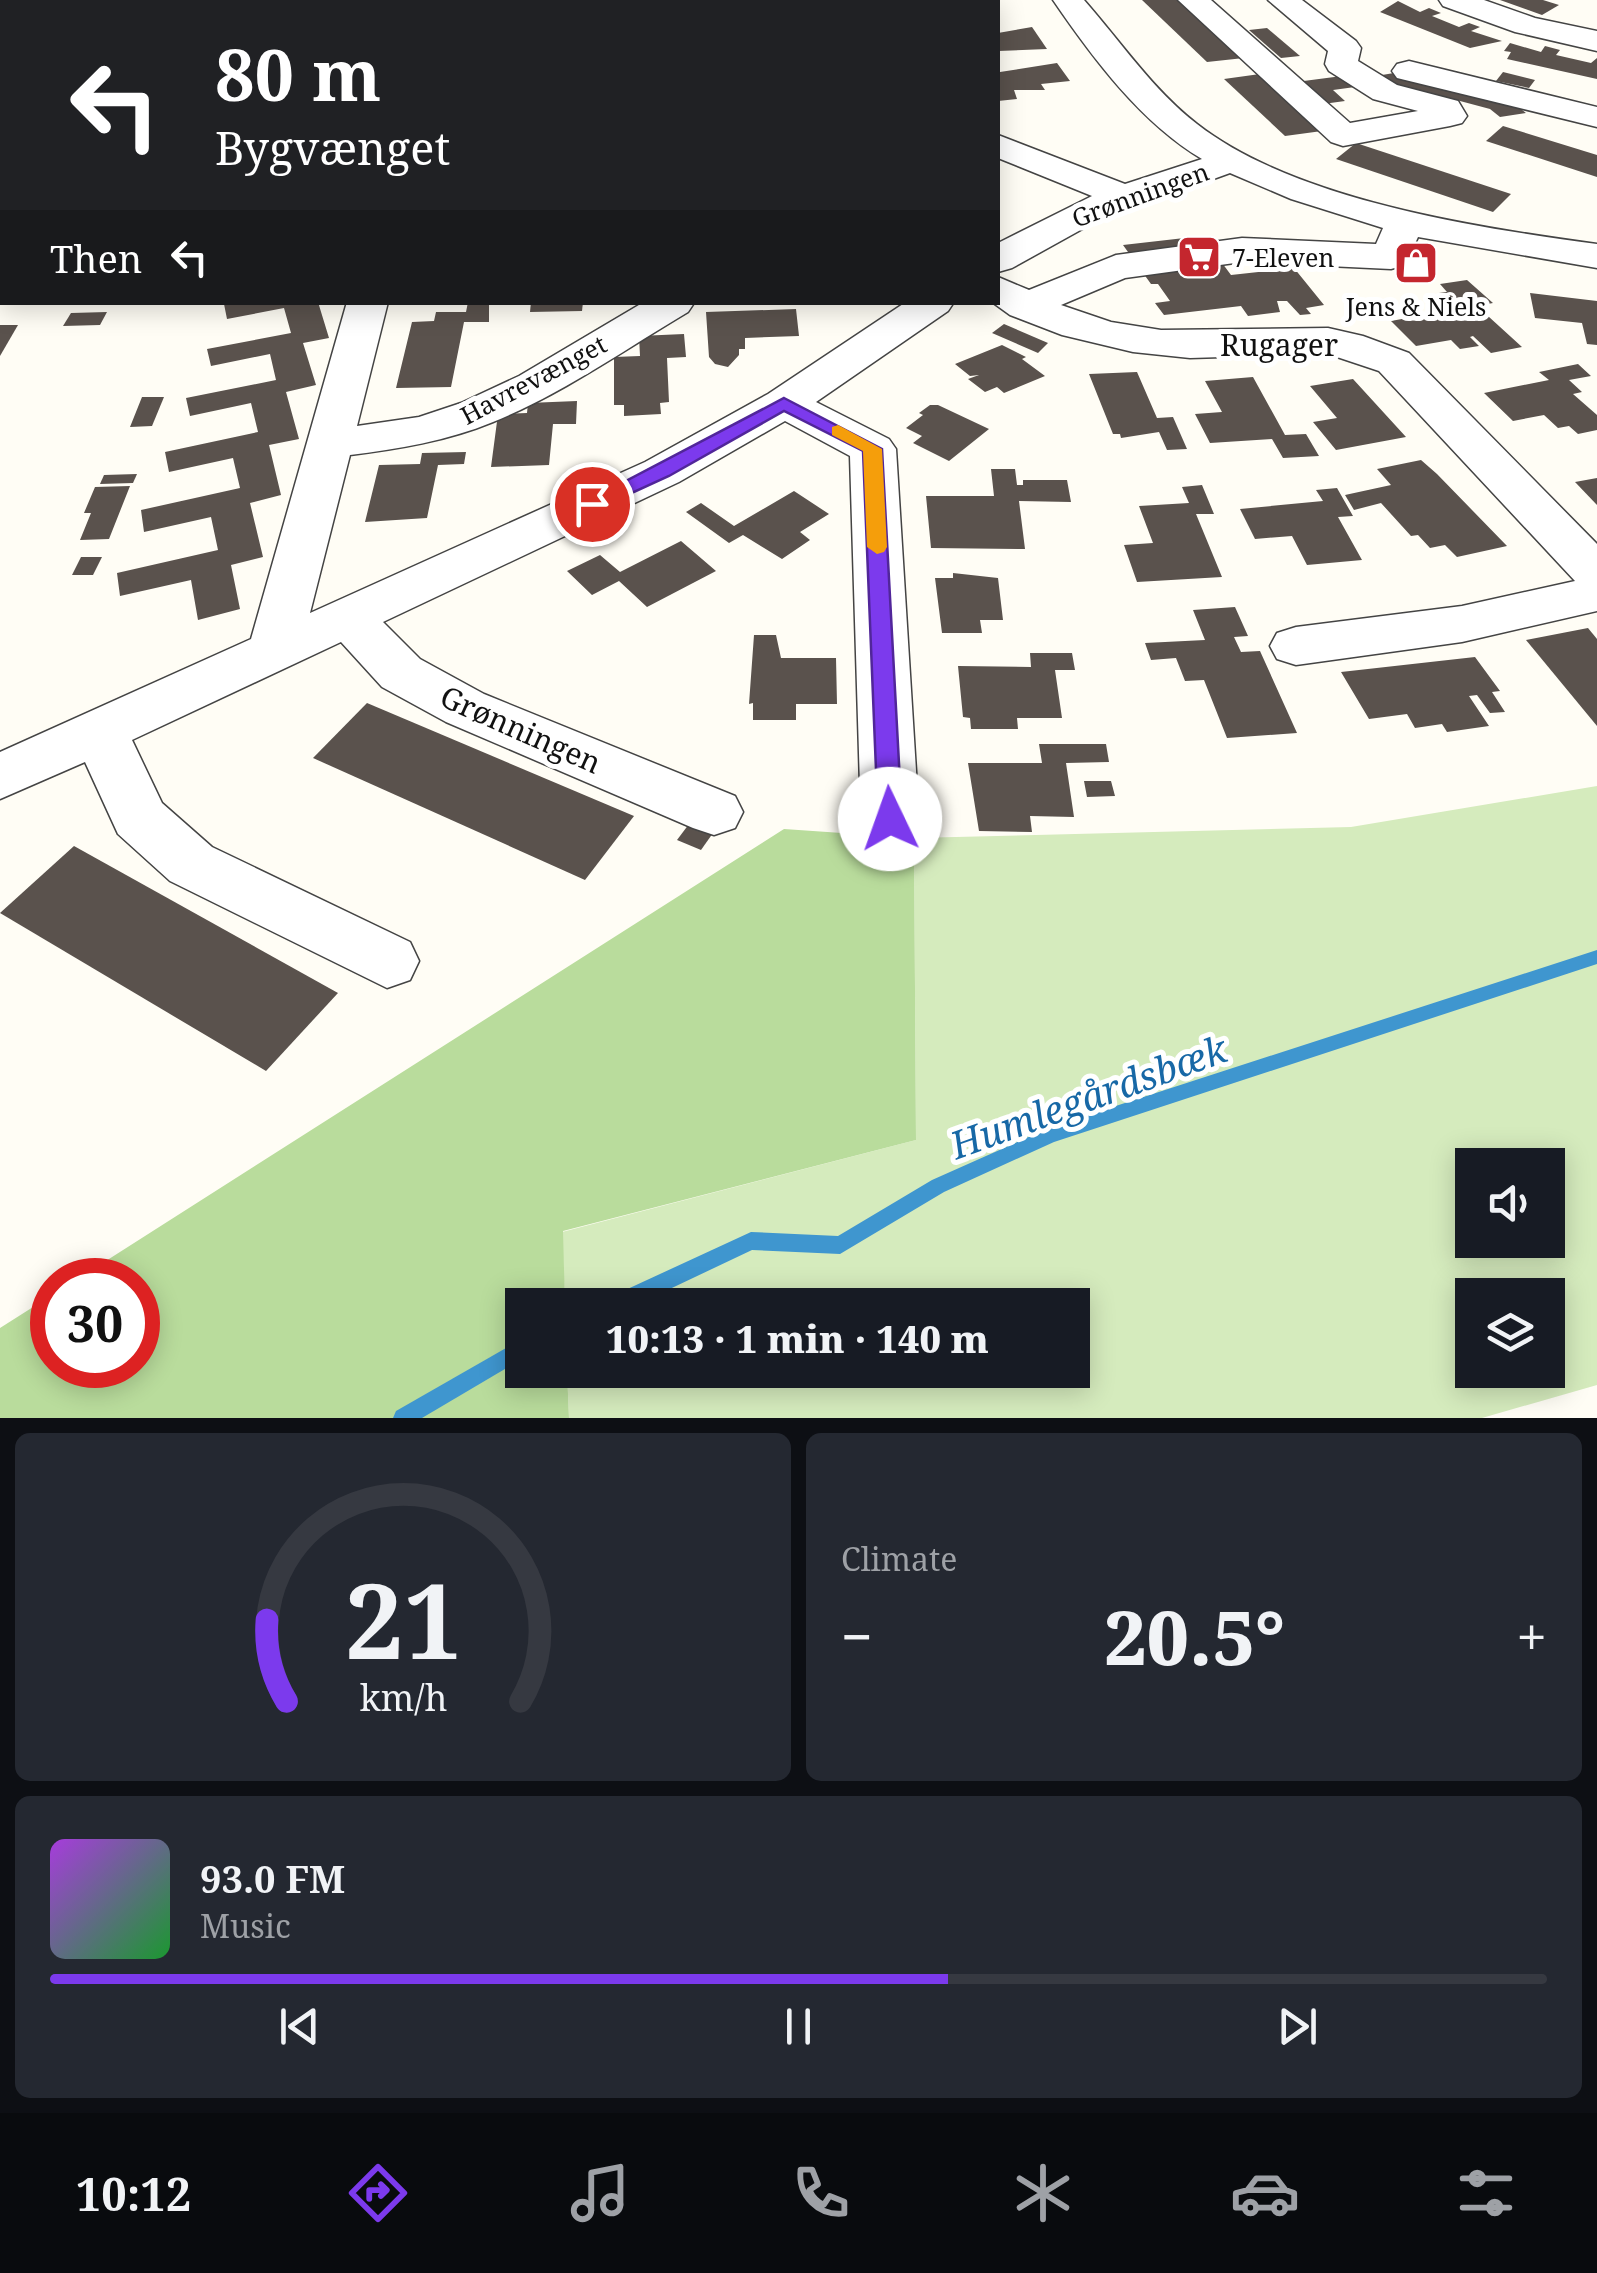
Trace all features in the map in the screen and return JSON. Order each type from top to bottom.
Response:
[{"type":"street","points":[[1068,0],[1154,104],[1186,134],[1232,161],[1342,206],[1404,224],[1597,256]]},
{"type":"street","points":[[1192,0],[1344,135],[1450,116],[1446,108],[1385,92],[1341,64]]},
{"type":"street","points":[[1283,0],[1345,48],[1341,64]]},
{"type":"street","points":[[1454,0],[1526,25],[1597,41]]},
{"type":"street","points":[[1273,72],[1370,61],[1597,117]]},
{"type":"street","points":[[1000,147],[1121,196]]},
{"type":"street","name":"Grønningen","points":[[1000,259],[1041,231],[1121,196],[1232,161]]},
{"type":"street","points":[[1011,297],[1116,267],[1242,250],[1391,257],[1404,224]]},
{"type":"street","name":"Rugager","points":[[1011,297],[1072,328],[1146,342],[1217,345],[1328,338],[1360,345],[1394,362],[1597,574]]},
{"type":"street","points":[[274,651],[367,305]]},
{"type":"street","name":"Havrevænget","points":[[327,444],[394,435],[449,422],[495,404],[668,305]]},
{"type":"street","points":[[0,777],[662,472],[784,403],[930,305]]},
{"type":"street","points":[[784,403],[873,449],[890,819]]},
{"type":"street","points":[[1296,646],[1462,624],[1597,594]]},
{"type":"street","name":"Grønningen","points":[[348,617],[400,673],[464,708],[714,812]]},
{"type":"street","points":[[100,731],[139,818],[191,864],[387,961]]},
{"type":"green space","points":[[1597,786],[1597,1385],[1482,1418],[569,1418],[568,1388],[1090,1388],[1090,1288],[564,1288],[562,1232],[916,1140],[914,838],[1351,827]]},
{"type":"green space","points":[[784,829],[914,838],[916,1140],[563,1231],[565,1288],[505,1288],[505,1388],[568,1388],[569,1418],[0,1418],[0,1328],[30,1309],[30,1388],[160,1388],[160,1258],[111,1258]]},
{"type":"building","points":[[1142,0],[1181,0],[1244,58],[1207,62]]},
{"type":"building","points":[[1500,0],[1543,0],[1559,5],[1542,15]]},
{"type":"building","points":[[1398,1],[1420,12],[1429,8],[1441,13],[1432,16],[1459,27],[1469,23],[1480,27],[1471,31],[1502,41],[1470,48],[1380,12]]},
{"type":"building","points":[[1032,27],[1047,49],[1000,51],[1000,33]]},
{"type":"building","points":[[1267,28],[1300,56],[1281,58],[1249,30]]},
{"type":"building","points":[[1510,43],[1541,52],[1545,46],[1560,50],[1556,55],[1591,63],[1597,58],[1597,79],[1507,59],[1511,52],[1504,51]]},
{"type":"building","points":[[1057,63],[1070,81],[1041,84],[1045,90],[1014,90],[1017,99],[1000,101],[1000,72]]},
{"type":"building","points":[[1503,72],[1535,80],[1529,88],[1496,81]]},
{"type":"building","points":[[1394,73],[1512,102],[1526,113],[1500,117],[1490,109],[1370,77]]},
{"type":"building","points":[[1260,74],[1322,131],[1285,136],[1224,79]]},
{"type":"building","points":[[1342,76],[1355,87],[1333,90],[1345,101],[1323,104],[1296,82]]},
{"type":"building","points":[[1503,126],[1597,155],[1597,177],[1486,141]]},
{"type":"building","points":[[1356,143],[1511,194],[1493,212],[1336,159]]},
{"type":"building","points":[[1202,236],[1231,275],[1294,268],[1324,305],[1306,308],[1311,314],[1300,315],[1287,301],[1277,301],[1280,312],[1248,316],[1241,306],[1164,315],[1155,303],[1170,301],[1158,284],[1151,284],[1123,245]]},
{"type":"building","points":[[1467,280],[1493,303],[1477,306],[1522,347],[1491,353],[1473,336],[1470,337],[1479,346],[1460,349],[1451,340],[1416,346],[1391,321],[1456,309],[1439,293],[1447,292],[1440,284]]},
{"type":"building","points":[[1530,293],[1597,301],[1597,345],[1587,344],[1582,323],[1535,318]]},
{"type":"building","points":[[224,305],[319,305],[329,338],[303,343],[316,385],[286,392],[299,439],[269,445],[281,495],[250,503],[263,557],[231,565],[240,609],[198,620],[191,580],[120,596],[117,573],[218,550],[211,517],[144,532],[141,510],[240,488],[233,458],[169,472],[165,452],[258,432],[251,403],[190,416],[186,398],[276,380],[270,354],[211,366],[207,349],[291,333],[284,308],[227,319]]},
{"type":"building","points":[[467,305],[489,305],[489,322],[464,322],[451,387],[396,388],[412,322],[434,321],[436,312],[466,312]]},
{"type":"building","points":[[531,305],[583,305],[582,311],[530,312]]},
{"type":"building","points":[[796,309],[799,336],[745,338],[745,349],[739,349],[739,355],[728,367],[715,364],[709,357],[706,312]]},
{"type":"building","points":[[107,312],[100,325],[63,326],[71,313]]},
{"type":"building","points":[[1004,324],[1048,343],[1038,353],[992,333]]},
{"type":"building","points":[[0,325],[18,325],[0,356]]},
{"type":"building","points":[[684,334],[686,357],[667,358],[669,402],[660,403],[661,414],[624,416],[624,405],[614,405],[614,357],[640,356],[639,336]]},
{"type":"building","points":[[1002,345],[1026,357],[1022,359],[1045,376],[1004,393],[997,387],[985,392],[968,379],[979,375],[970,376],[955,364]]},
{"type":"building","points":[[1578,364],[1591,376],[1569,380],[1582,392],[1573,394],[1597,415],[1597,430],[1578,434],[1569,426],[1558,428],[1544,415],[1513,421],[1484,393],[1549,380],[1539,372]]},
{"type":"building","points":[[1137,372],[1157,418],[1173,417],[1187,449],[1167,450],[1159,432],[1121,438],[1120,434],[1113,434],[1089,374]]},
{"type":"building","points":[[1253,377],[1285,435],[1306,434],[1319,456],[1283,458],[1272,439],[1210,443],[1195,414],[1222,412],[1205,381]]},
{"type":"building","points":[[1353,379],[1406,437],[1336,450],[1313,422],[1337,418],[1310,386]]},
{"type":"building","points":[[142,397],[164,397],[152,426],[130,427]]},
{"type":"building","points":[[577,401],[576,424],[553,424],[549,465],[491,467],[498,414],[527,413],[528,403]]},
{"type":"building","points":[[930,405],[938,405],[989,429],[949,461],[913,443],[922,436],[906,428]]},
{"type":"building","points":[[466,452],[464,464],[438,465],[427,518],[365,522],[379,465],[420,464],[422,453]]},
{"type":"building","points":[[1421,460],[1507,546],[1457,557],[1445,545],[1430,548],[1418,535],[1411,536],[1381,503],[1354,510],[1345,495],[1391,485],[1377,469]]},
{"type":"building","points":[[991,469],[1015,469],[1017,485],[1023,485],[1023,480],[1067,480],[1071,502],[1019,501],[1025,549],[931,548],[926,496],[994,496]]},
{"type":"building","points":[[137,474],[133,483],[100,484],[104,475]]},
{"type":"building","points":[[1597,478],[1597,505],[1575,482]]},
{"type":"building","points":[[1202,485],[1214,514],[1196,514],[1222,577],[1137,582],[1124,545],[1153,543],[1139,506],[1189,503],[1182,487]]},
{"type":"building","points":[[130,486],[109,539],[80,540],[91,513],[84,513],[95,487]]},
{"type":"building","points":[[1337,488],[1353,516],[1338,517],[1362,560],[1307,565],[1292,536],[1255,539],[1240,509],[1323,501],[1316,490]]},
{"type":"building","points":[[794,491],[829,514],[800,532],[810,540],[782,559],[743,535],[729,543],[686,512],[701,503],[734,526]]},
{"type":"building","points":[[681,541],[716,571],[647,607],[619,581],[592,595],[567,571],[600,555],[620,572]]},
{"type":"building","points":[[81,557],[102,557],[93,575],[72,575]]},
{"type":"building","points":[[953,573],[998,578],[1003,620],[980,620],[982,633],[942,633],[935,578],[953,578]]},
{"type":"building","points":[[1235,607],[1248,636],[1234,637],[1241,652],[1260,651],[1297,733],[1227,738],[1204,680],[1185,681],[1176,658],[1151,660],[1145,643],[1205,640],[1193,610]]},
{"type":"building","points":[[1588,628],[1597,639],[1597,726],[1526,640]]},
{"type":"building","points":[[754,635],[776,635],[781,658],[836,658],[837,704],[796,704],[796,720],[753,720],[753,703],[749,704]]},
{"type":"building","points":[[1030,653],[1072,653],[1075,670],[1055,670],[1062,718],[1017,718],[1018,729],[971,729],[970,718],[963,717],[958,666],[1031,667]]},
{"type":"building","points":[[1475,657],[1500,691],[1492,692],[1505,712],[1490,713],[1477,695],[1469,696],[1489,726],[1447,732],[1442,724],[1415,728],[1407,714],[1369,719],[1341,672]]},
{"type":"building","points":[[367,703],[634,816],[585,880],[313,758]]},
{"type":"building","points":[[1039,744],[1106,744],[1109,762],[1066,763],[1074,817],[1030,816],[1032,832],[979,831],[968,763],[1042,763]]},
{"type":"building","points":[[1084,781],[1111,781],[1115,796],[1087,797]]},
{"type":"building","points":[[689,824],[713,833],[701,850],[677,840]]},
{"type":"building","points":[[74,846],[338,993],[266,1071],[0,913]]},
{"type":"waterway","name":"Humlegårdsbæk","points":[[651,1288],[751,1241],[840,1245],[938,1186],[1051,1135],[1597,957]]},
{"type":"waterway","name":"Humlegårdsbæk","points":[[403,1418],[505,1359]]},
{"type":"slow traffic","points":[[838,431],[873,449],[877,547]]},
{"type":"place","name":"7-Eleven","points":[[1199,257]]},
{"type":"place","name":"Jens & Niels","points":[[1416,263]]},
{"type":"route","points":[[592,504],[662,472],[784,403],[873,449],[890,819]]}]
